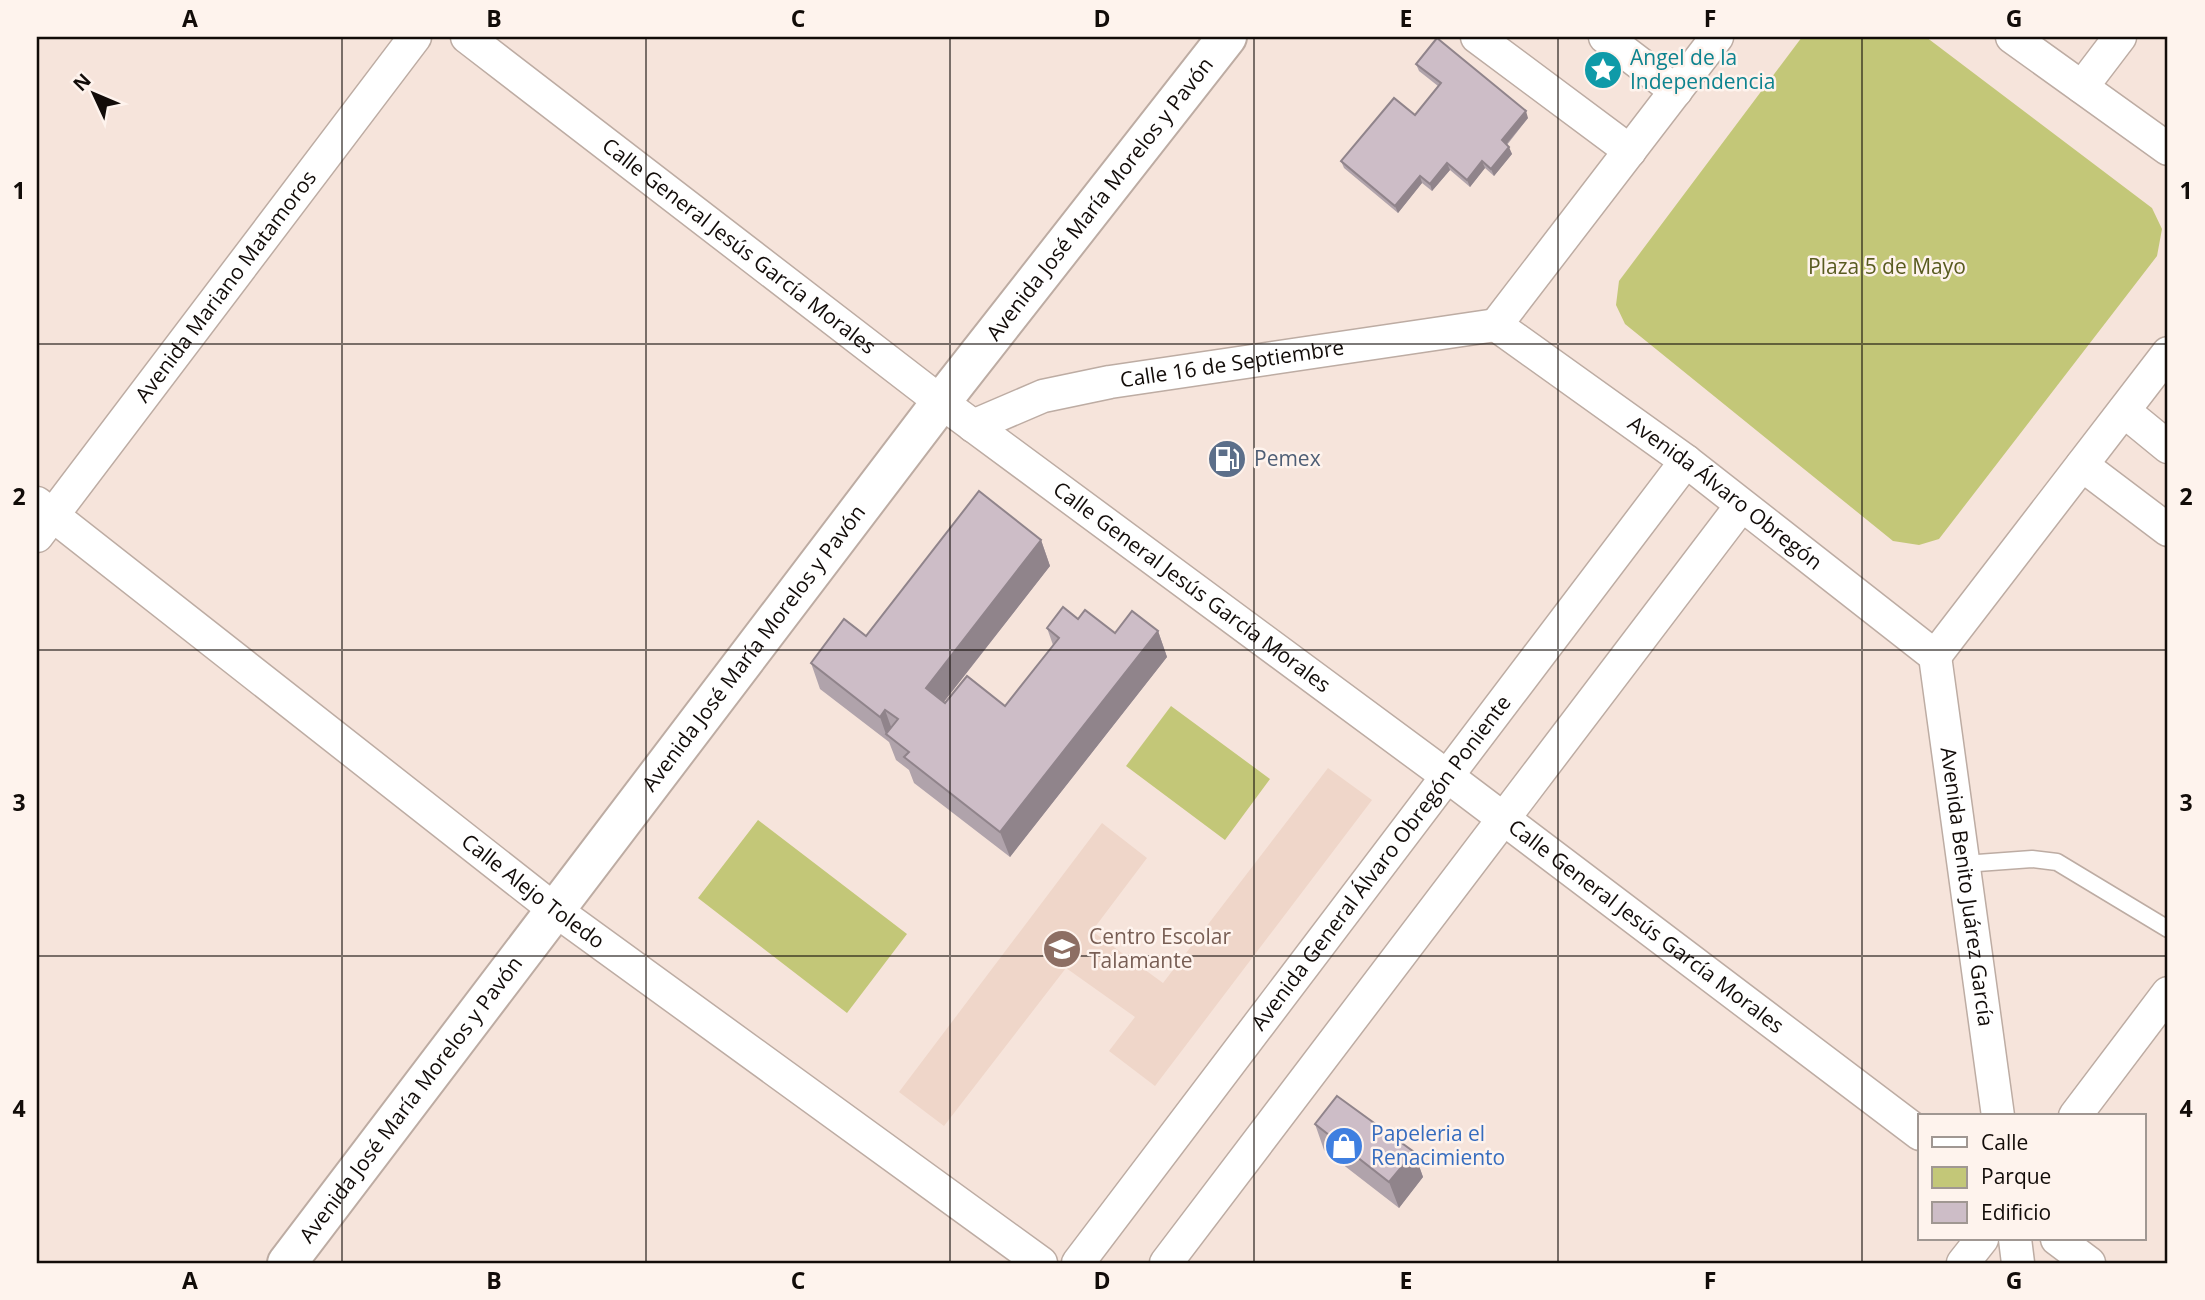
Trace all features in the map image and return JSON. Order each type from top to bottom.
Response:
[{"type":"main road","name":"Avenida José María Morelos y Pavón","points":[[287,1263],[941,402],[1227,37]]},
{"type":"street","name":"Avenida Mariano Matamoros","points":[[42,518],[415,37]]},
{"type":"street","name":"Calle General Jesús García Morales","points":[[467,37],[941,402],[1447,776],[1918,1132]]},
{"type":"street","points":[[1478,37],[1630,151]]},
{"type":"street","points":[[1605,37],[1676,92]]},
{"type":"street","points":[[1496,325],[1717,37]]},
{"type":"street","points":[[2082,88],[2120,37]]},
{"type":"street","points":[[2016,38],[2168,149]]},
{"type":"street","name":"Calle 16 de Septiembre","points":[[974,426],[1043,396],[1110,382],[1496,325]]},
{"type":"street","name":"Avenida Álvaro Obregón","points":[[1496,325],[1686,461],[1935,656]]},
{"type":"street","points":[[1935,656],[2168,353]]},
{"type":"street","points":[[2124,411],[2168,447]]},
{"type":"street","name":"Avenida General Álvaro Obregón Poniente","points":[[1078,1263],[1686,461]]},
{"type":"street","points":[[2082,465],[2168,530]]},
{"type":"street","points":[[1166,1263],[1741,506]]},
{"type":"street","name":"Calle Alejo Toledo","points":[[42,518],[555,910],[1041,1263]]},
{"type":"street","name":"Avenida Benito Juárez García","points":[[1935,656],[1998,1114]]},
{"type":"street","points":[[2076,1114],[2168,993]]},
{"type":"street","points":[[1963,1263],[1981,1240]]},
{"type":"street","points":[[2015,1240],[2018,1263]]},
{"type":"street","points":[[2058,1240],[2089,1263]]},
{"type":"lane","points":[[1964,864],[2032,859],[2057,862],[2168,929]]},
{"type":"shaded area","name":"Centro Escolar Talamante","points":[[1328,768],[1372,800],[1155,1086],[1109,1051],[1135,1017],[1066,968],[944,1126],[899,1092],[1102,823],[1147,858],[1092,931],[1163,983]]},
{"type":"green space","name":"Plaza 5 de Mayo","points":[[1802,37],[1926,37],[2152,208],[2162,229],[2157,256],[1939,539],[1919,545],[1893,541],[1625,324],[1616,305],[1619,281]]},
{"type":"green space","points":[[1171,706],[1270,779],[1225,840],[1126,766]]},
{"type":"green space","points":[[758,820],[907,934],[847,1013],[698,898]]},
{"type":"building","points":[[1437,38],[1526,111],[1502,140],[1509,147],[1491,169],[1482,161],[1467,180],[1447,163],[1430,184],[1420,176],[1395,206],[1341,161],[1394,98],[1415,115],[1441,83],[1416,64]]},
{"type":"building","points":[[979,491],[1041,540],[926,688],[945,703],[967,676],[1005,706],[1059,638],[1047,628],[1063,607],[1078,619],[1085,610],[1115,633],[1132,611],[1158,631],[1000,832],[904,757],[909,752],[886,734],[898,719],[885,710],[880,717],[811,663],[844,619],[866,636]]},
{"type":"building","points":[[1337,1096],[1414,1152],[1389,1182],[1315,1124]]},
{"type":"place","name":"Angel de la Independencia","points":[[1603,70]]},
{"type":"place","name":"Pemex","points":[[1227,459]]},
{"type":"place","name":"Centro Escolar Talamante","points":[[1062,949]]},
{"type":"place","name":"Papeleria el Renacimiento","points":[[1344,1146]]}]
